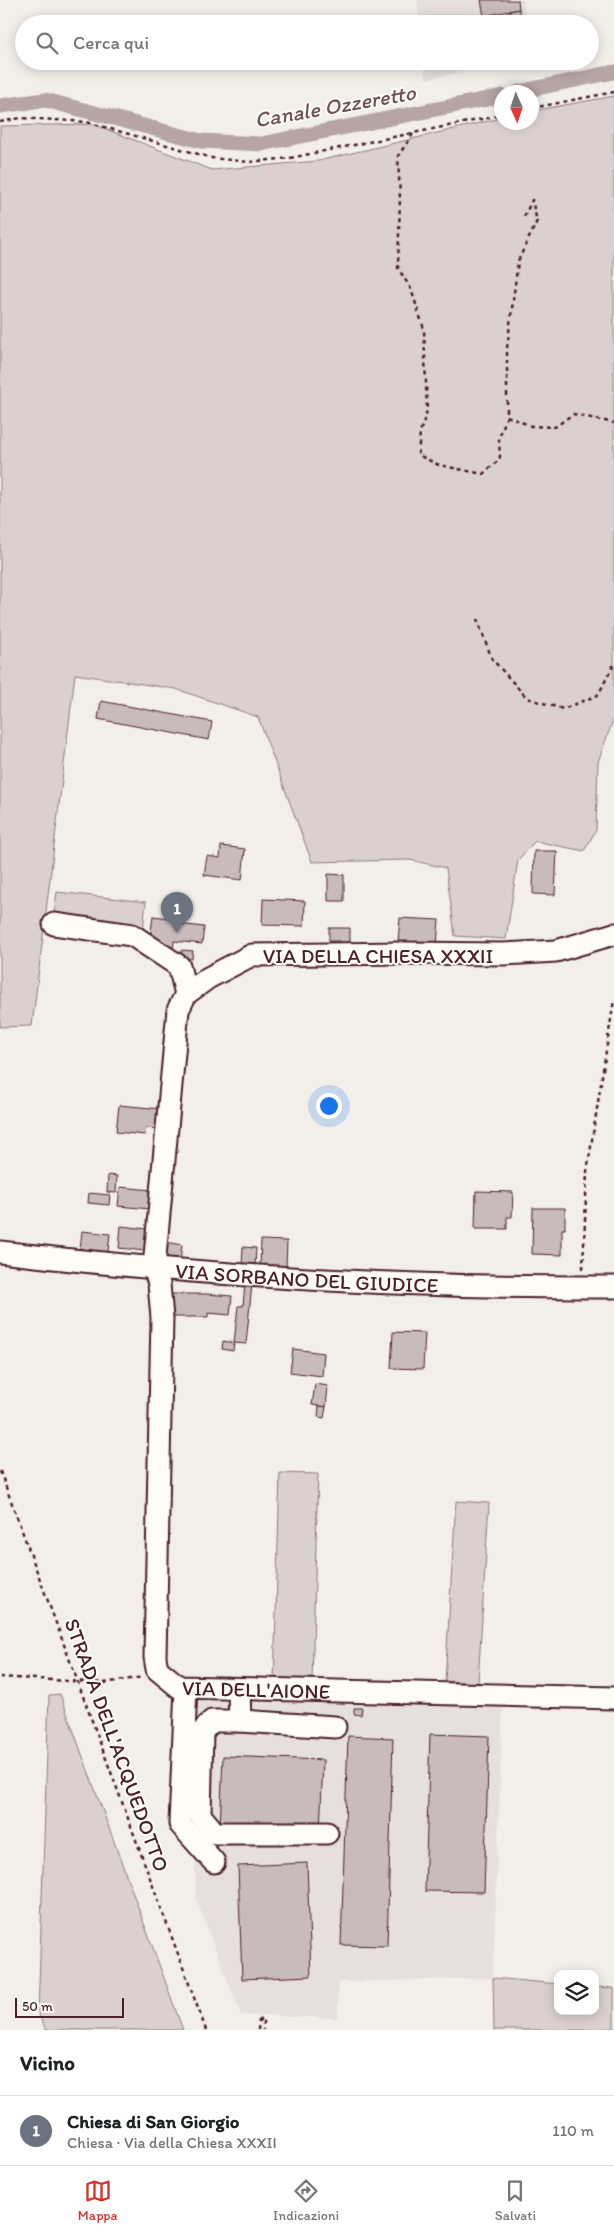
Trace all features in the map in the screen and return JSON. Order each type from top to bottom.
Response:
[{"type":"street","points":[[54,924],[132,935],[179,966],[186,994],[178,1010],[154,1268]]},
{"type":"street","name":"VIA DELLA CHIESA XXXII","points":[[186,994],[208,978],[252,955],[504,954],[556,950],[614,934]]},
{"type":"street","name":"VIA SORBANO DEL GIUDICE","points":[[0,1252],[154,1268],[316,1280],[614,1287]]},
{"type":"street","name":"VIA DELL'AIONE","points":[[154,1268],[159,1284],[162,1318],[155,1647],[157,1669],[178,1688],[614,1698]]},
{"type":"street","points":[[186,1688],[180,1824],[214,1862]]},
{"type":"street","points":[[240,1689],[240,1720]]},
{"type":"street","points":[[327,1833],[215,1832],[200,1815],[202,1732],[212,1721],[240,1720],[335,1727]]},
{"type":"path","points":[[539,107],[614,92]]},
{"type":"path","points":[[0,122],[21,118],[87,122],[212,158],[249,162],[290,158],[494,117]]},
{"type":"path","points":[[413,134],[398,156],[400,198],[398,268],[411,289],[424,329],[427,410],[420,432],[418,454],[439,465],[483,474],[500,459],[499,438],[507,416],[507,348],[518,261],[537,221],[532,200],[523,219]]},
{"type":"path","points":[[507,416],[531,426],[555,427],[573,414],[614,423]]},
{"type":"path","points":[[476,619],[492,658],[527,698],[563,709],[598,695],[614,664]]},
{"type":"path","points":[[582,1287],[587,1172],[614,1000]]},
{"type":"path","name":"STRADA DELL'ACQUEDOTTO","points":[[0,1471],[206,2030]]},
{"type":"path","points":[[0,1677],[104,1683],[132,1680],[157,1669]]},
{"type":"path","points":[[258,2030],[259,2020],[263,2019],[263,2030]]},
{"type":"shaded area","points":[[417,0],[523,0],[526,15],[419,15]]},
{"type":"shaded area","points":[[425,70],[472,70],[426,79]]},
{"type":"shaded area","points":[[614,96],[614,717],[598,762],[596,830],[584,851],[535,841],[518,860],[506,939],[455,936],[446,868],[410,860],[312,862],[258,717],[176,689],[75,674],[32,1026],[0,1027],[0,126],[93,124],[212,170],[318,161],[494,120],[494,130],[539,130],[539,110]]},
{"type":"shaded area","points":[[57,892],[146,902],[143,931],[53,921]]},
{"type":"shaded area","points":[[280,1473],[318,1474],[312,1682],[274,1682]]},
{"type":"shaded area","points":[[456,1501],[489,1503],[478,1683],[445,1681]]},
{"type":"shaded area","points":[[175,1693],[503,1699],[493,1978],[338,1982],[338,2018],[241,2015],[196,1899],[195,1856],[171,1832]]},
{"type":"shaded area","points":[[60,1694],[183,2030],[46,2030],[38,2013],[49,1695]]},
{"type":"shaded area","points":[[493,1978],[554,1984],[554,2015],[599,2015],[599,1987],[614,1988],[614,2028],[494,2030]]},
{"type":"building","points":[[481,0],[518,0],[519,9],[484,15]]},
{"type":"building","points":[[519,9],[520,15],[511,15],[510,11]]},
{"type":"building","points":[[101,701],[212,722],[209,740],[98,719]]},
{"type":"building","points":[[221,846],[245,849],[242,880],[204,875],[207,856],[220,858]]},
{"type":"building","points":[[534,851],[557,851],[555,895],[533,894]]},
{"type":"building","points":[[328,874],[344,875],[344,901],[328,901]]},
{"type":"building","points":[[263,899],[305,901],[304,926],[262,925]]},
{"type":"building","points":[[153,916],[179,919],[179,924],[204,927],[202,944],[174,941],[173,952],[150,939]]},
{"type":"building","points":[[400,918],[439,920],[437,945],[398,942]]},
{"type":"building","points":[[329,928],[350,928],[350,950],[340,950],[340,941],[329,941]]},
{"type":"building","points":[[182,950],[193,951],[192,959],[181,958]]},
{"type":"building","points":[[119,1105],[161,1109],[159,1129],[146,1128],[145,1135],[116,1132]]},
{"type":"building","points":[[108,1175],[117,1176],[116,1193],[107,1192]]},
{"type":"building","points":[[120,1187],[152,1190],[150,1209],[118,1206]]},
{"type":"building","points":[[476,1191],[513,1192],[512,1217],[507,1217],[507,1229],[475,1229]]},
{"type":"building","points":[[89,1193],[110,1195],[109,1205],[88,1203]]},
{"type":"building","points":[[533,1208],[565,1208],[565,1229],[562,1229],[562,1255],[532,1254]]},
{"type":"building","points":[[121,1226],[148,1229],[145,1251],[119,1248]]},
{"type":"building","points":[[82,1231],[110,1234],[108,1252],[80,1249]]},
{"type":"building","points":[[261,1240],[287,1241],[286,1267],[260,1266]]},
{"type":"building","points":[[161,1241],[182,1245],[180,1262],[158,1259]]},
{"type":"building","points":[[243,1247],[256,1248],[255,1267],[242,1266]]},
{"type":"building","points":[[245,1284],[252,1284],[246,1344],[234,1343],[238,1306],[243,1306]]},
{"type":"building","points":[[171,1294],[232,1296],[230,1315],[208,1313],[208,1317],[171,1317]]},
{"type":"building","points":[[393,1332],[425,1333],[423,1369],[391,1368]]},
{"type":"building","points":[[223,1341],[234,1343],[233,1351],[222,1349]]},
{"type":"building","points":[[293,1349],[324,1353],[322,1376],[290,1372]]},
{"type":"building","points":[[315,1384],[328,1386],[326,1407],[312,1405]]},
{"type":"building","points":[[319,1406],[326,1407],[324,1418],[318,1417]]},
{"type":"building","points":[[354,1708],[362,1708],[361,1715],[354,1714]]},
{"type":"building","points":[[430,1734],[489,1736],[484,1892],[425,1891]]},
{"type":"building","points":[[348,1736],[393,1738],[387,1946],[341,1945]]},
{"type":"building","points":[[223,1756],[323,1760],[320,1833],[220,1830]]},
{"type":"building","points":[[307,1863],[311,1976],[242,1979],[238,1866]]},
{"type":"waterway","name":"Canale Ozzeretto","points":[[539,88],[614,72]]},
{"type":"waterway","name":"Canale Ozzeretto","points":[[0,106],[45,100],[201,141],[261,144],[494,98]]},
{"type":"place","name":"Chiesa di San Giorgio","points":[[177,933]]}]
